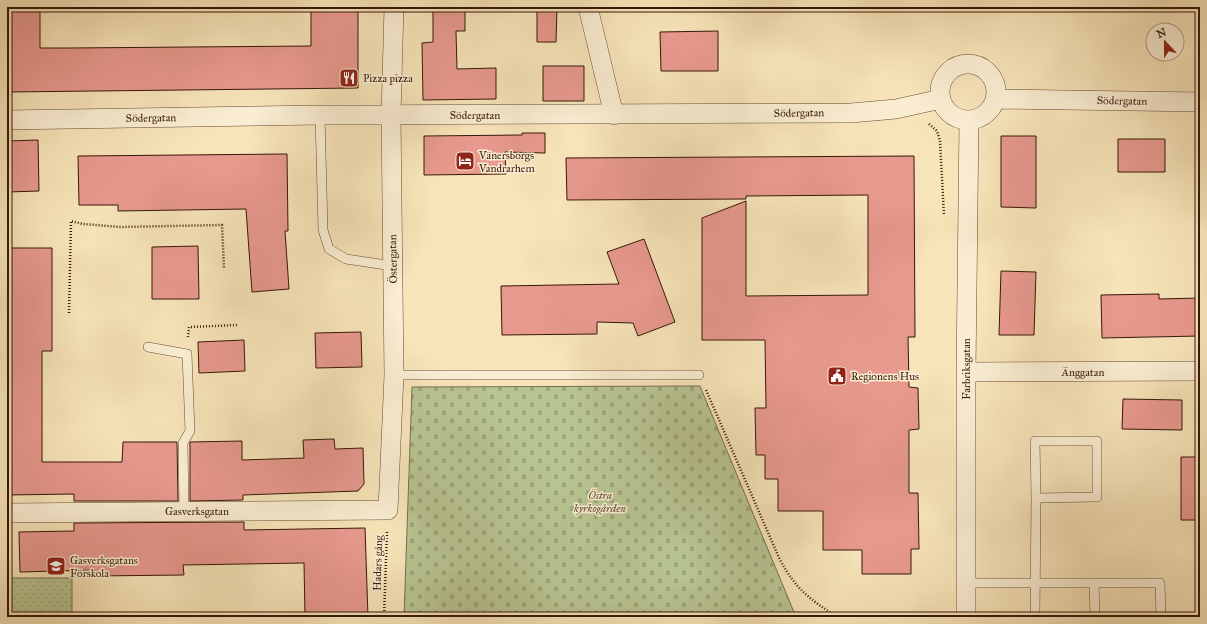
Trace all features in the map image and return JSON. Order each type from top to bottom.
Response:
[{"type":"street","name":"Östergatan","points":[[388,510],[394,375],[391,116],[394,7]]},
{"type":"street","points":[[588,7],[614,115]]},
{"type":"street","points":[[968,64],[981,67],[991,75],[996,86],[996,99],[986,114],[978,119],[969,121],[956,118],[947,110],[941,99],[942,84],[946,75],[954,68],[968,64]]},
{"type":"street","name":"Södergatan","points":[[7,120],[320,115],[391,116],[851,113],[896,109],[941,99]]},
{"type":"street","name":"Södergatan","points":[[996,99],[1200,102]]},
{"type":"street","name":"Farbriksgatan","points":[[966,617],[966,372],[969,121]]},
{"type":"street","name":"Änggatan","points":[[966,372],[1200,371]]},
{"type":"street","name":"Gasverksgatan","points":[[7,513],[388,510]]},
{"type":"lane","points":[[320,115],[323,230],[329,249],[346,259],[393,266]]},
{"type":"lane","points":[[148,347],[187,354],[190,431],[183,443],[184,512]]},
{"type":"lane","points":[[394,375],[699,375]]},
{"type":"lane","points":[[1035,617],[1035,441],[1097,441],[1097,497],[1036,498]]},
{"type":"lane","points":[[965,583],[1160,583],[1160,617]]},
{"type":"lane","points":[[1094,583],[1095,617]]},
{"type":"path","points":[[927,123],[932,125],[937,131],[940,141],[944,216]]},
{"type":"path","points":[[69,313],[71,221],[83,224],[120,227],[222,225],[224,268]]},
{"type":"path","points":[[187,354],[190,327],[238,325]]},
{"type":"path","points":[[699,375],[780,560],[789,577],[802,593],[836,616],[841,617]]},
{"type":"path","name":"Hadars gång","points":[[384,617],[388,510]]},
{"type":"path","points":[[883,617],[942,616],[942,606]]},
{"type":"green space","name":"Östra kyrkogården","points":[[700,386],[796,617],[404,617],[412,387]]},
{"type":"green space","points":[[7,578],[72,578],[72,614],[87,614],[87,617],[7,617]]},
{"type":"building","points":[[7,7],[40,7],[40,48],[70,48],[311,46],[311,7],[358,7],[358,88],[7,92]]},
{"type":"building","points":[[433,7],[465,7],[465,31],[456,31],[457,69],[496,68],[496,99],[423,100],[422,43],[433,42]]},
{"type":"building","points":[[537,7],[557,7],[556,42],[537,42]]},
{"type":"building","points":[[718,31],[718,71],[661,71],[660,32]]},
{"type":"building","points":[[543,66],[584,66],[584,101],[543,101]]},
{"type":"building","points":[[522,133],[545,133],[545,153],[505,152],[506,174],[424,175],[424,136],[522,135]]},
{"type":"building","points":[[1001,136],[1036,136],[1036,208],[1001,207]]},
{"type":"building","points":[[1118,139],[1165,139],[1165,172],[1118,172]]},
{"type":"building","points":[[38,140],[39,191],[7,192],[7,141]]},
{"type":"building","points":[[287,154],[288,231],[285,231],[289,289],[252,292],[246,209],[118,211],[118,205],[79,205],[78,156]]},
{"type":"building","name":"Regionens Hus","points":[[914,156],[915,337],[908,337],[909,387],[918,388],[919,429],[909,430],[909,493],[918,493],[919,549],[911,549],[911,574],[862,574],[862,550],[823,550],[823,511],[778,511],[778,479],[765,479],[765,455],[756,455],[755,408],[766,408],[765,340],[702,340],[702,218],[746,201],[746,296],[868,295],[868,195],[746,196],[746,199],[567,200],[566,158]]},
{"type":"building","points":[[644,239],[675,322],[638,336],[633,323],[597,322],[597,334],[502,335],[501,286],[619,284],[607,252]]},
{"type":"building","points":[[198,246],[199,299],[152,299],[152,247]]},
{"type":"building","points":[[7,248],[52,248],[52,351],[42,351],[42,462],[122,462],[123,442],[177,442],[178,501],[74,501],[74,494],[7,495]]},
{"type":"building","points":[[1001,271],[1036,272],[1034,335],[999,335]]},
{"type":"building","points":[[1159,294],[1159,299],[1200,298],[1200,336],[1102,338],[1101,295]]},
{"type":"building","points":[[361,332],[362,367],[316,368],[315,333]]},
{"type":"building","points":[[244,340],[245,371],[199,373],[198,342]]},
{"type":"building","points":[[1123,399],[1182,400],[1182,430],[1122,429]]},
{"type":"building","points":[[334,439],[335,449],[363,448],[364,484],[358,491],[243,495],[243,500],[190,501],[190,442],[242,441],[242,460],[304,458],[303,440]]},
{"type":"building","points":[[1181,457],[1200,457],[1200,520],[1181,520]]},
{"type":"building","points":[[244,522],[244,530],[365,528],[368,617],[305,617],[304,563],[183,565],[184,575],[94,576],[94,570],[20,572],[19,532],[74,531],[74,523]]},
{"type":"place","name":"Pizza pizza","points":[[349,78]]},
{"type":"place","name":"Vänersborgs Vandrarhem","points":[[465,161]]},
{"type":"place","name":"Regionens Hus","points":[[837,376]]},
{"type":"place","name":"Gasverksgatans Förskola","points":[[56,566]]}]
